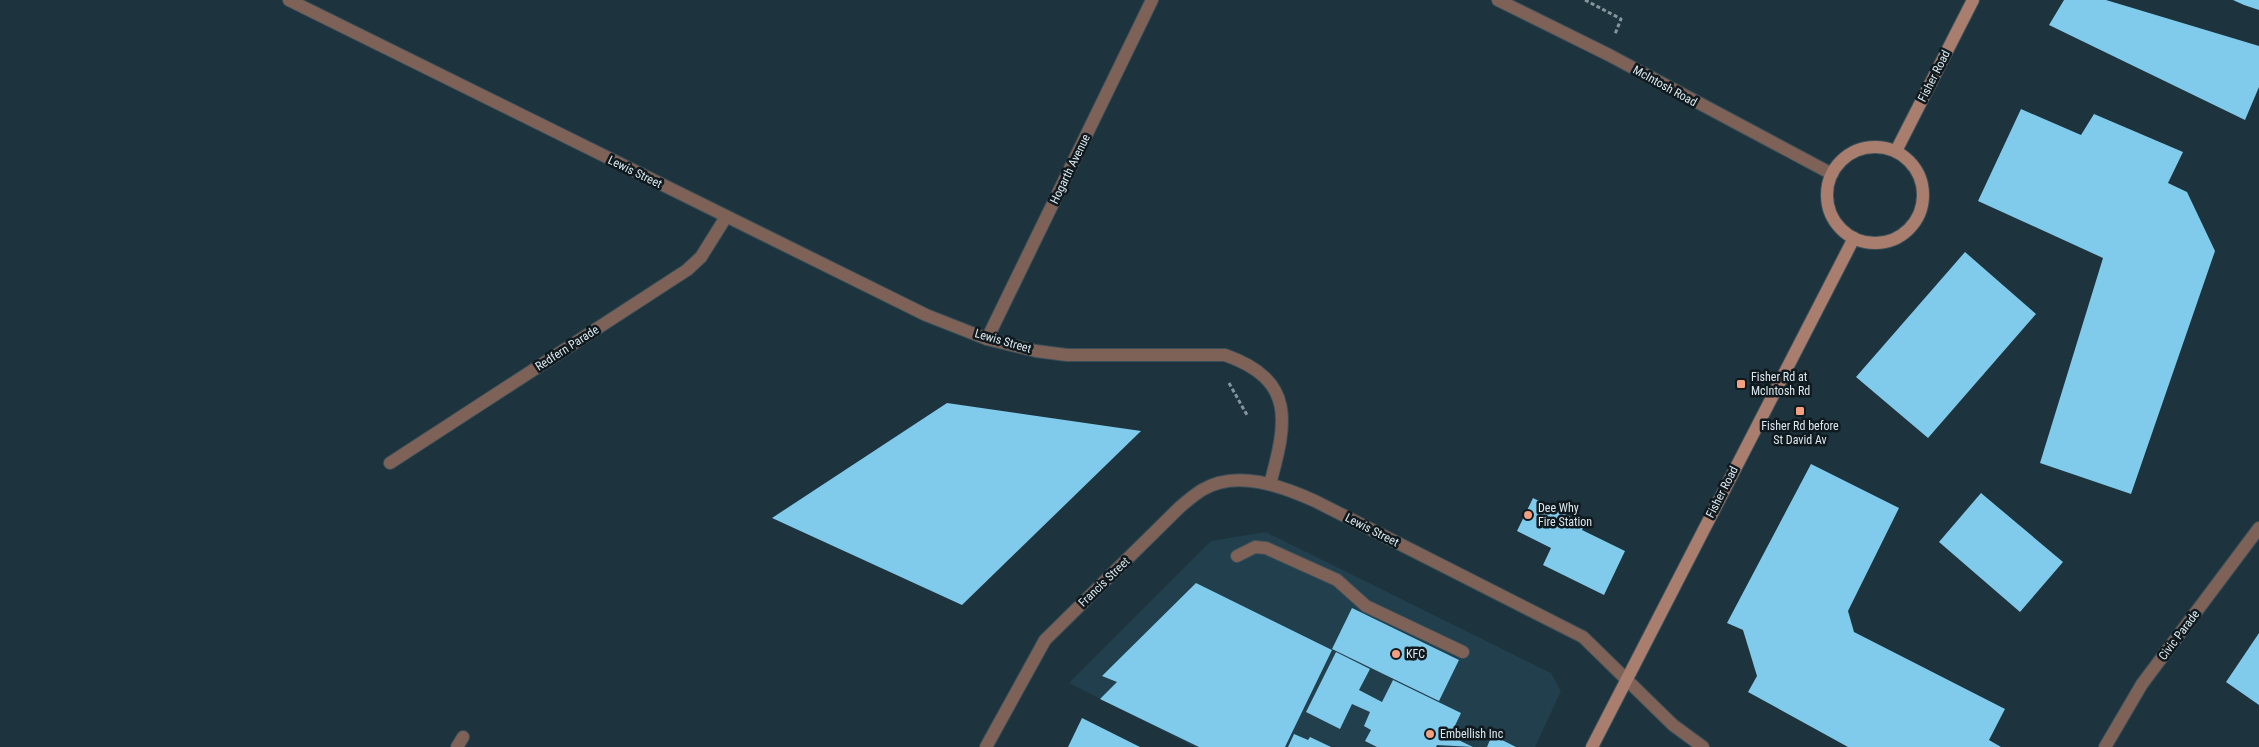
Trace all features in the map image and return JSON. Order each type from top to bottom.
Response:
[{"type":"main road","name":"Fisher Road","points":[[1896,151],[1973,0]]},
{"type":"main road","points":[[1882,147],[1896,151],[1909,160],[1918,172],[1923,186],[1923,201],[1919,216],[1910,228],[1898,237],[1884,242],[1869,242],[1854,238],[1842,229],[1830,210],[1828,188],[1832,174],[1840,161],[1859,150],[1882,147]]},
{"type":"main road","name":"Fisher Road","points":[[1592,747],[1854,238]]},
{"type":"street","name":"Lewis Street","points":[[289,0],[926,315],[987,339],[1036,351],[1067,355],[1225,355],[1246,362],[1262,374],[1274,388],[1282,409],[1282,435],[1270,484],[1315,501],[1583,637],[1628,678],[1673,725],[1704,747]]},
{"type":"street","name":"Hogarth Avenue","points":[[987,339],[1152,0]]},
{"type":"street","name":"McIntosh Road","points":[[1498,0],[1609,55],[1832,174]]},
{"type":"street","name":"Redfern Parade","points":[[390,462],[686,270],[701,258],[726,217]]},
{"type":"street","name":"Francis Street","points":[[986,747],[1045,640],[1180,507],[1204,489],[1228,481],[1270,484]]},
{"type":"street","name":"Civic Parade","points":[[2105,747],[2142,684],[2259,528]]},
{"type":"street","points":[[1237,556],[1256,547],[1266,548],[1337,580],[1366,606],[1463,652]]},
{"type":"path","points":[[1585,0],[1621,19],[1609,55]]},
{"type":"path","points":[[1228,383],[1247,415]]},
{"type":"shaded area","points":[[1266,532],[1551,673],[1561,691],[1535,747],[1195,747],[1069,683],[1211,541]]},
{"type":"building","points":[[2064,0],[2106,0],[2259,46],[2259,87],[2245,120],[2049,25]]},
{"type":"building","points":[[2233,0],[2259,0],[2259,10],[2244,5]]},
{"type":"building","points":[[2021,109],[2081,135],[2094,114],[2183,152],[2168,183],[2187,192],[2215,251],[2131,494],[2040,463],[2103,258],[1978,201]]},
{"type":"building","points":[[1965,252],[2036,314],[1928,438],[1856,377]]},
{"type":"building","points":[[947,403],[1141,431],[962,605],[772,518]]},
{"type":"building","points":[[1811,464],[1899,508],[1848,611],[1854,632],[2005,709],[1989,740],[2001,747],[1848,747],[1748,692],[1757,676],[1743,630],[1727,623]]},
{"type":"building","points":[[1981,493],[2063,562],[2020,612],[1939,542]]},
{"type":"building","name":"Dee Why Fire Station","points":[[1533,498],[1585,524],[1582,530],[1625,551],[1604,595],[1543,565],[1551,548],[1517,531]]},
{"type":"building","points":[[1196,583],[1332,650],[1285,747],[1199,747],[1100,699],[1117,682],[1102,676]]},
{"type":"building","name":"KFC","points":[[1352,608],[1459,660],[1439,701],[1332,649]]},
{"type":"building","points":[[2259,633],[2259,705],[2226,682]]},
{"type":"building","points":[[1336,652],[1370,669],[1359,690],[1382,702],[1393,680],[1461,713],[1450,736],[1473,747],[1437,745],[1436,747],[1377,747],[1365,741],[1371,730],[1364,726],[1370,712],[1352,704],[1340,729],[1306,712]]},
{"type":"building","points":[[1082,718],[1140,747],[1068,747]]},
{"type":"building","points":[[1294,734],[1308,740],[1310,737],[1331,747],[1288,747]]},
{"type":"building","points":[[1492,735],[1516,747],[1487,747]]},
{"type":"place","name":"Fisher Rd at McIntosh Rd","points":[[1741,384]]},
{"type":"place","name":"Fisher Rd before St David Av","points":[[1800,411]]},
{"type":"place","name":"Dee Why Fire Station","points":[[1528,515]]},
{"type":"place","name":"KFC","points":[[1396,654]]},
{"type":"place","name":"Embellish Inc","points":[[1430,734]]}]
